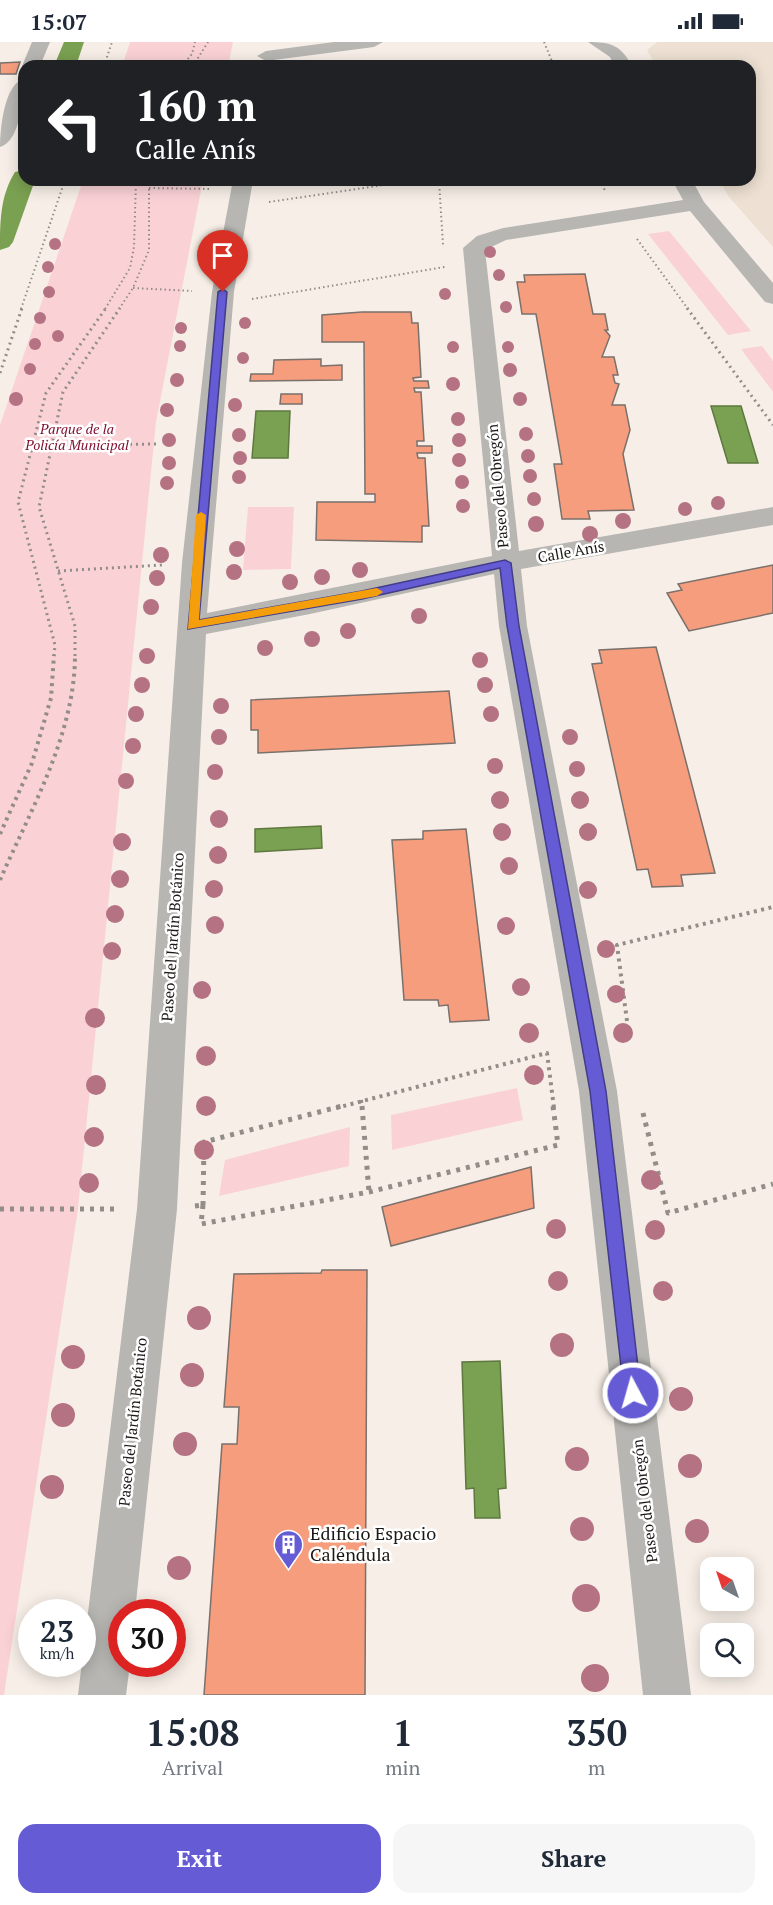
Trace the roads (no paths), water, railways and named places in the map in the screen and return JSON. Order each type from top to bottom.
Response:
[{"type":"street","points":[[34,60],[41,42]]},
{"type":"street","points":[[265,55],[374,42]]},
{"type":"street","points":[[597,42],[621,54]]},
{"type":"street","points":[[0,141],[18,98]]},
{"type":"street","name":"Paseo del Jardín Botánico","points":[[102,1695],[157,1209],[196,563],[222,298],[241,192]]},
{"type":"street","points":[[689,192],[773,297]]},
{"type":"street","name":"Paseo del Obregón","points":[[667,1695],[598,1091],[513,626],[474,248],[484,240],[503,234],[616,217],[689,192]]},
{"type":"street","name":"Calle Anís","points":[[192,626],[419,584],[505,563],[773,516]]},
{"type":"waterway","points":[[67,60],[74,42]]},
{"type":"waterway","points":[[0,242],[21,186]]},
{"type":"place","name":"Edificio Espacio Caléndula","points":[[289,1570]]},
{"type":"park label","name":"Parque de la Policía Municipal","points":[[77,438]]}]
